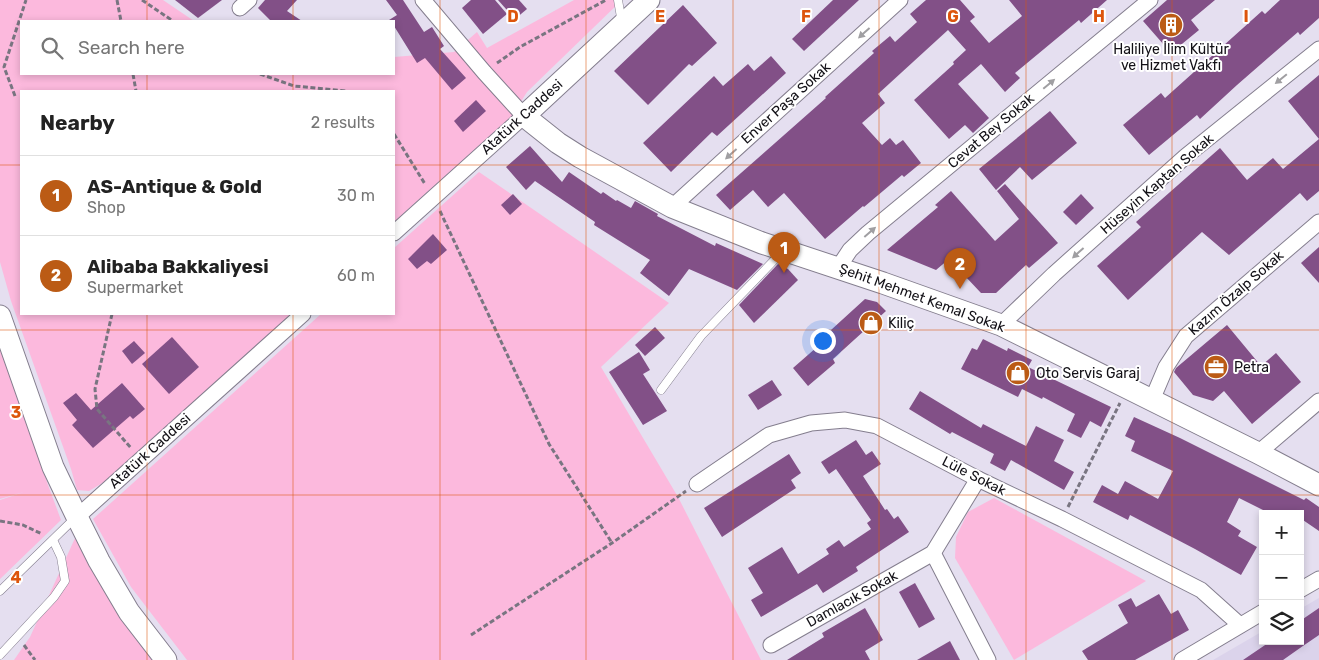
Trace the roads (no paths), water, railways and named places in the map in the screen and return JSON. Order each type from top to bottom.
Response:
[{"type":"street","name":"Atatürk Caddesi","points":[[395,232],[649,0]]},
{"type":"street","name":"Enver Paşa Sokak","points":[[672,207],[900,0]]},
{"type":"street","name":"Cevat Bey Sokak","points":[[838,268],[850,250],[868,233],[1150,0]]},
{"type":"street","points":[[432,3],[484,72],[524,116]]},
{"type":"street","name":"Hüseyin Kaptan Sokak","points":[[1001,325],[1054,274],[1186,156],[1319,49]]},
{"type":"street","name":"Şehit Mehmet Kemal Sokak","points":[[524,116],[558,143],[580,157],[672,207],[784,251],[1001,325],[1319,485]]},
{"type":"street","name":"Kazım Özalp Sokak","points":[[1152,400],[1166,366],[1186,336],[1319,222]]},
{"type":"street","name":"Atatürk Caddesi","points":[[77,517],[302,315]]},
{"type":"street","points":[[0,316],[53,467],[77,517],[99,561],[129,612],[166,660]]},
{"type":"street","points":[[1258,453],[1319,401]]},
{"type":"street","name":"Lüle Sokak","points":[[697,484],[769,435],[811,423],[845,420],[877,426],[978,479],[1202,590],[1240,625]]},
{"type":"street","points":[[978,479],[933,553],[988,660]]},
{"type":"street","name":"Damlacık Sokak","points":[[771,645],[933,553]]},
{"type":"street","points":[[1304,588],[1319,579]]},
{"type":"street","points":[[1182,660],[1259,614]]},
{"type":"lane","points":[[618,0],[622,25]]},
{"type":"lane","points":[[662,390],[701,336],[784,251]]},
{"type":"lane","name":"Atatürk Caddesi","points":[[0,591],[77,517]]},
{"type":"lane","points":[[0,655],[54,597],[65,581],[61,557],[53,540]]},
{"type":"place","name":"Haliliye İlim Kültür ve Hizmet Vakfı","points":[[1171,25]]},
{"type":"place","name":"AS-Antique & Gold","points":[[784,273]]},
{"type":"place","name":"Alibaba Bakkaliyesi","points":[[960,289]]},
{"type":"place","name":"Kiliç","points":[[871,323]]},
{"type":"place","name":"Petra","points":[[1216,367]]},
{"type":"place","name":"Oto Servis Garaj","points":[[1018,373]]}]
